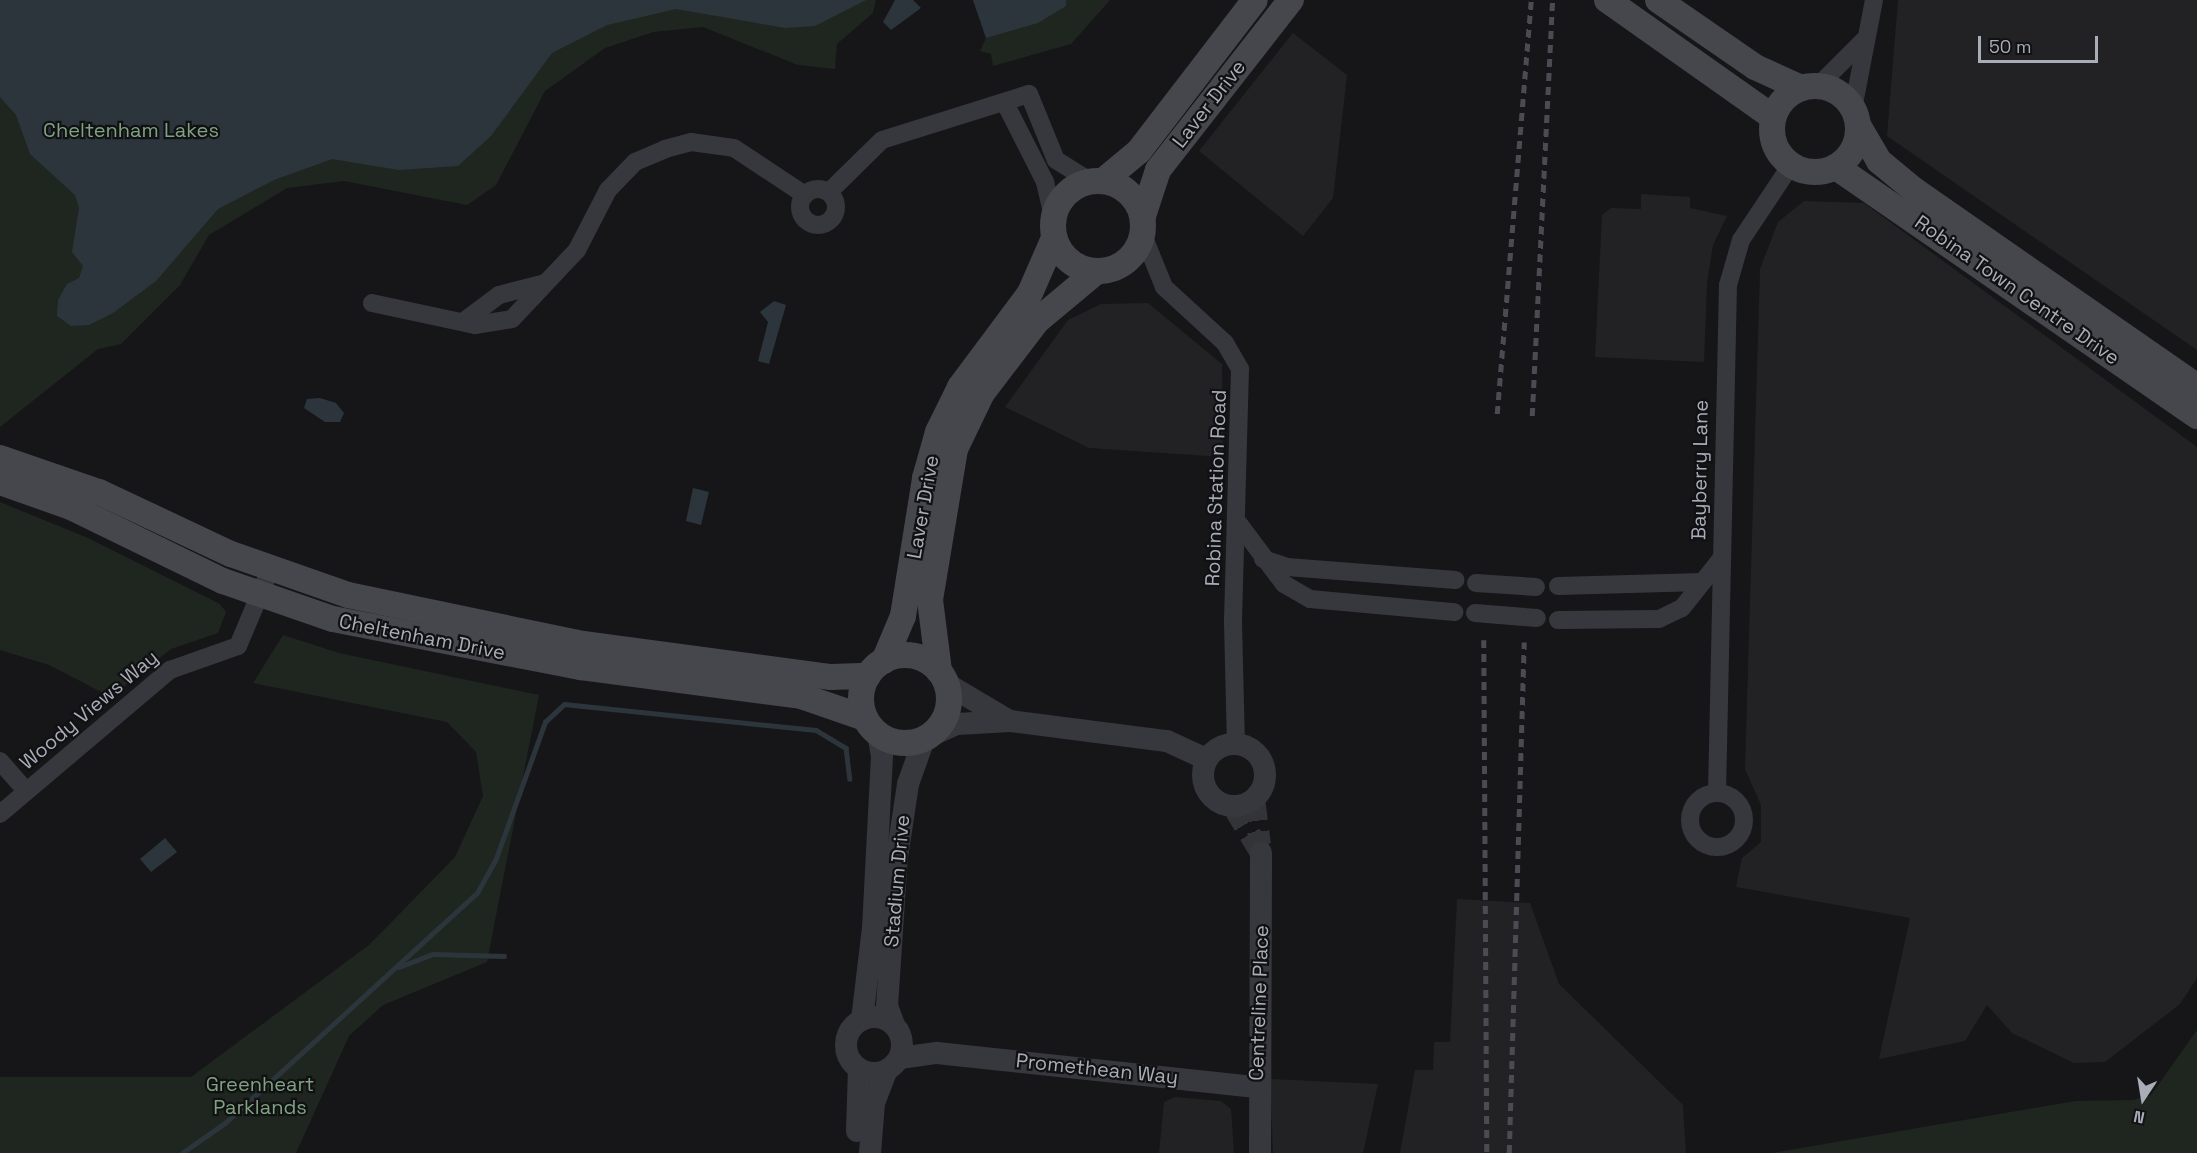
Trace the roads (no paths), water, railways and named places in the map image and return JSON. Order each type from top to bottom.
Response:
[{"type":"main road","name":"Laver Drive","points":[[1096,181],[1139,151],[1255,0]]},
{"type":"main road","name":"Laver Drive","points":[[1143,226],[1158,170],[1291,0]]},
{"type":"main road","points":[[1607,0],[1773,117]]},
{"type":"main road","points":[[1659,0],[1755,67],[1809,87],[1843,96],[1856,117],[1853,149],[1836,167],[1813,172],[1791,165],[1774,144],[1773,117],[1784,99],[1809,87]]},
{"type":"main road","name":"Robina Town Centre Drive","points":[[1856,117],[1879,161],[1914,190],[2197,387]]},
{"type":"main road","name":"Robina Town Centre Drive","points":[[1836,167],[2197,416]]},
{"type":"main road","points":[[1096,181],[1128,192],[1143,226],[1123,264],[1097,272],[1070,262],[1053,227],[1062,197],[1096,181]]},
{"type":"main road","name":"Laver Drive","points":[[876,668],[903,616],[925,478],[938,432],[960,387],[1030,293],[1053,227]]},
{"type":"main road","name":"Laver Drive","points":[[943,678],[930,600],[955,449],[982,393],[1037,321],[1097,272]]},
{"type":"main road","name":"Cheltenham Drive","points":[[0,458],[99,492],[270,570],[357,598],[583,644],[831,677],[876,668]]},
{"type":"main road","name":"Cheltenham Drive","points":[[0,482],[71,507],[261,595],[404,635],[581,667],[801,696],[871,726]]},
{"type":"main road","points":[[918,657],[943,678],[948,712],[928,737],[900,743],[871,726],[862,689],[876,668],[918,657]]},
{"type":"street","points":[[1856,117],[1874,0]]},
{"type":"street","points":[[1809,87],[1843,66],[1869,33]]},
{"type":"street","points":[[829,192],[851,165],[882,140],[1029,94],[1056,160],[1096,181]]},
{"type":"street","points":[[1005,103],[1045,182],[1053,227]]},
{"type":"street","points":[[372,303],[488,325],[512,319],[576,250],[608,190],[635,162],[665,148],[691,142],[734,148],[805,195]]},
{"type":"street","name":"Bayberry Lane","points":[[1717,793],[1728,285],[1741,240],[1791,165]]},
{"type":"street","points":[[805,195],[819,189],[829,192]]},
{"type":"street","points":[[805,195],[801,212],[818,225],[835,213],[829,192]]},
{"type":"street","name":"Robina Station Road","points":[[1143,226],[1164,287],[1237,359],[1243,384],[1233,623],[1236,743]]},
{"type":"street","points":[[463,322],[499,295],[545,283]]},
{"type":"street","points":[[1239,522],[1261,559],[1284,584],[1310,599],[1454,612]]},
{"type":"street","points":[[1558,620],[1646,621],[1682,608],[1721,558]]},
{"type":"street","points":[[1261,559],[1309,569],[1456,580]]},
{"type":"street","name":"Woody Views Way","points":[[0,814],[170,670],[238,646],[270,570]]},
{"type":"street","points":[[1558,586],[1681,587],[1702,582]]},
{"type":"street","points":[[1476,583],[1536,587]]},
{"type":"street","points":[[1475,613],[1537,618]]},
{"type":"street","points":[[943,678],[1010,722]]},
{"type":"street","points":[[928,737],[957,724],[1010,722],[1167,741],[1204,769],[1220,803],[1233,806],[1254,799],[1265,770],[1257,754],[1236,743],[1218,748],[1204,769]]},
{"type":"street","name":"Stadium Drive","points":[[862,1020],[873,928],[882,756],[871,726]]},
{"type":"street","name":"Stadium Drive","points":[[895,1047],[887,1006],[897,857],[908,784],[928,737]]},
{"type":"street","name":"Woody Views Way","points":[[0,761],[26,791]]},
{"type":"street","name":"Centreline Place","points":[[1260,1153],[1256,1087],[1261,853]]},
{"type":"street","points":[[856,1153],[859,1069],[846,1048],[849,1032],[862,1020],[879,1017],[895,1047],[874,1103],[870,1153]]},
{"type":"street","points":[[859,1069],[895,1047]]},
{"type":"street","name":"Promethean Way","points":[[895,1047],[1256,1087]]},
{"type":"waterway","points":[[182,1153],[225,1123],[477,893],[495,861],[545,722],[564,704],[816,730],[846,748],[850,779]]},
{"type":"waterway","points":[[399,967],[433,954],[504,956]]},
{"type":"tunnel","points":[[1254,799],[1260,845]]},
{"type":"tunnel","points":[[1233,806],[1261,853]]},
{"type":"railway","points":[[1497,414],[1531,0]]},
{"type":"railway","points":[[1532,416],[1552,0]]},
{"type":"railway","points":[[1484,640],[1487,1153]]},
{"type":"railway","points":[[1509,1153],[1524,642]]},
{"type":"park label","name":"Cheltenham Lakes","points":[[131,130]]},
{"type":"park label","name":"Greenheart Parklands","points":[[260,1096]]}]
